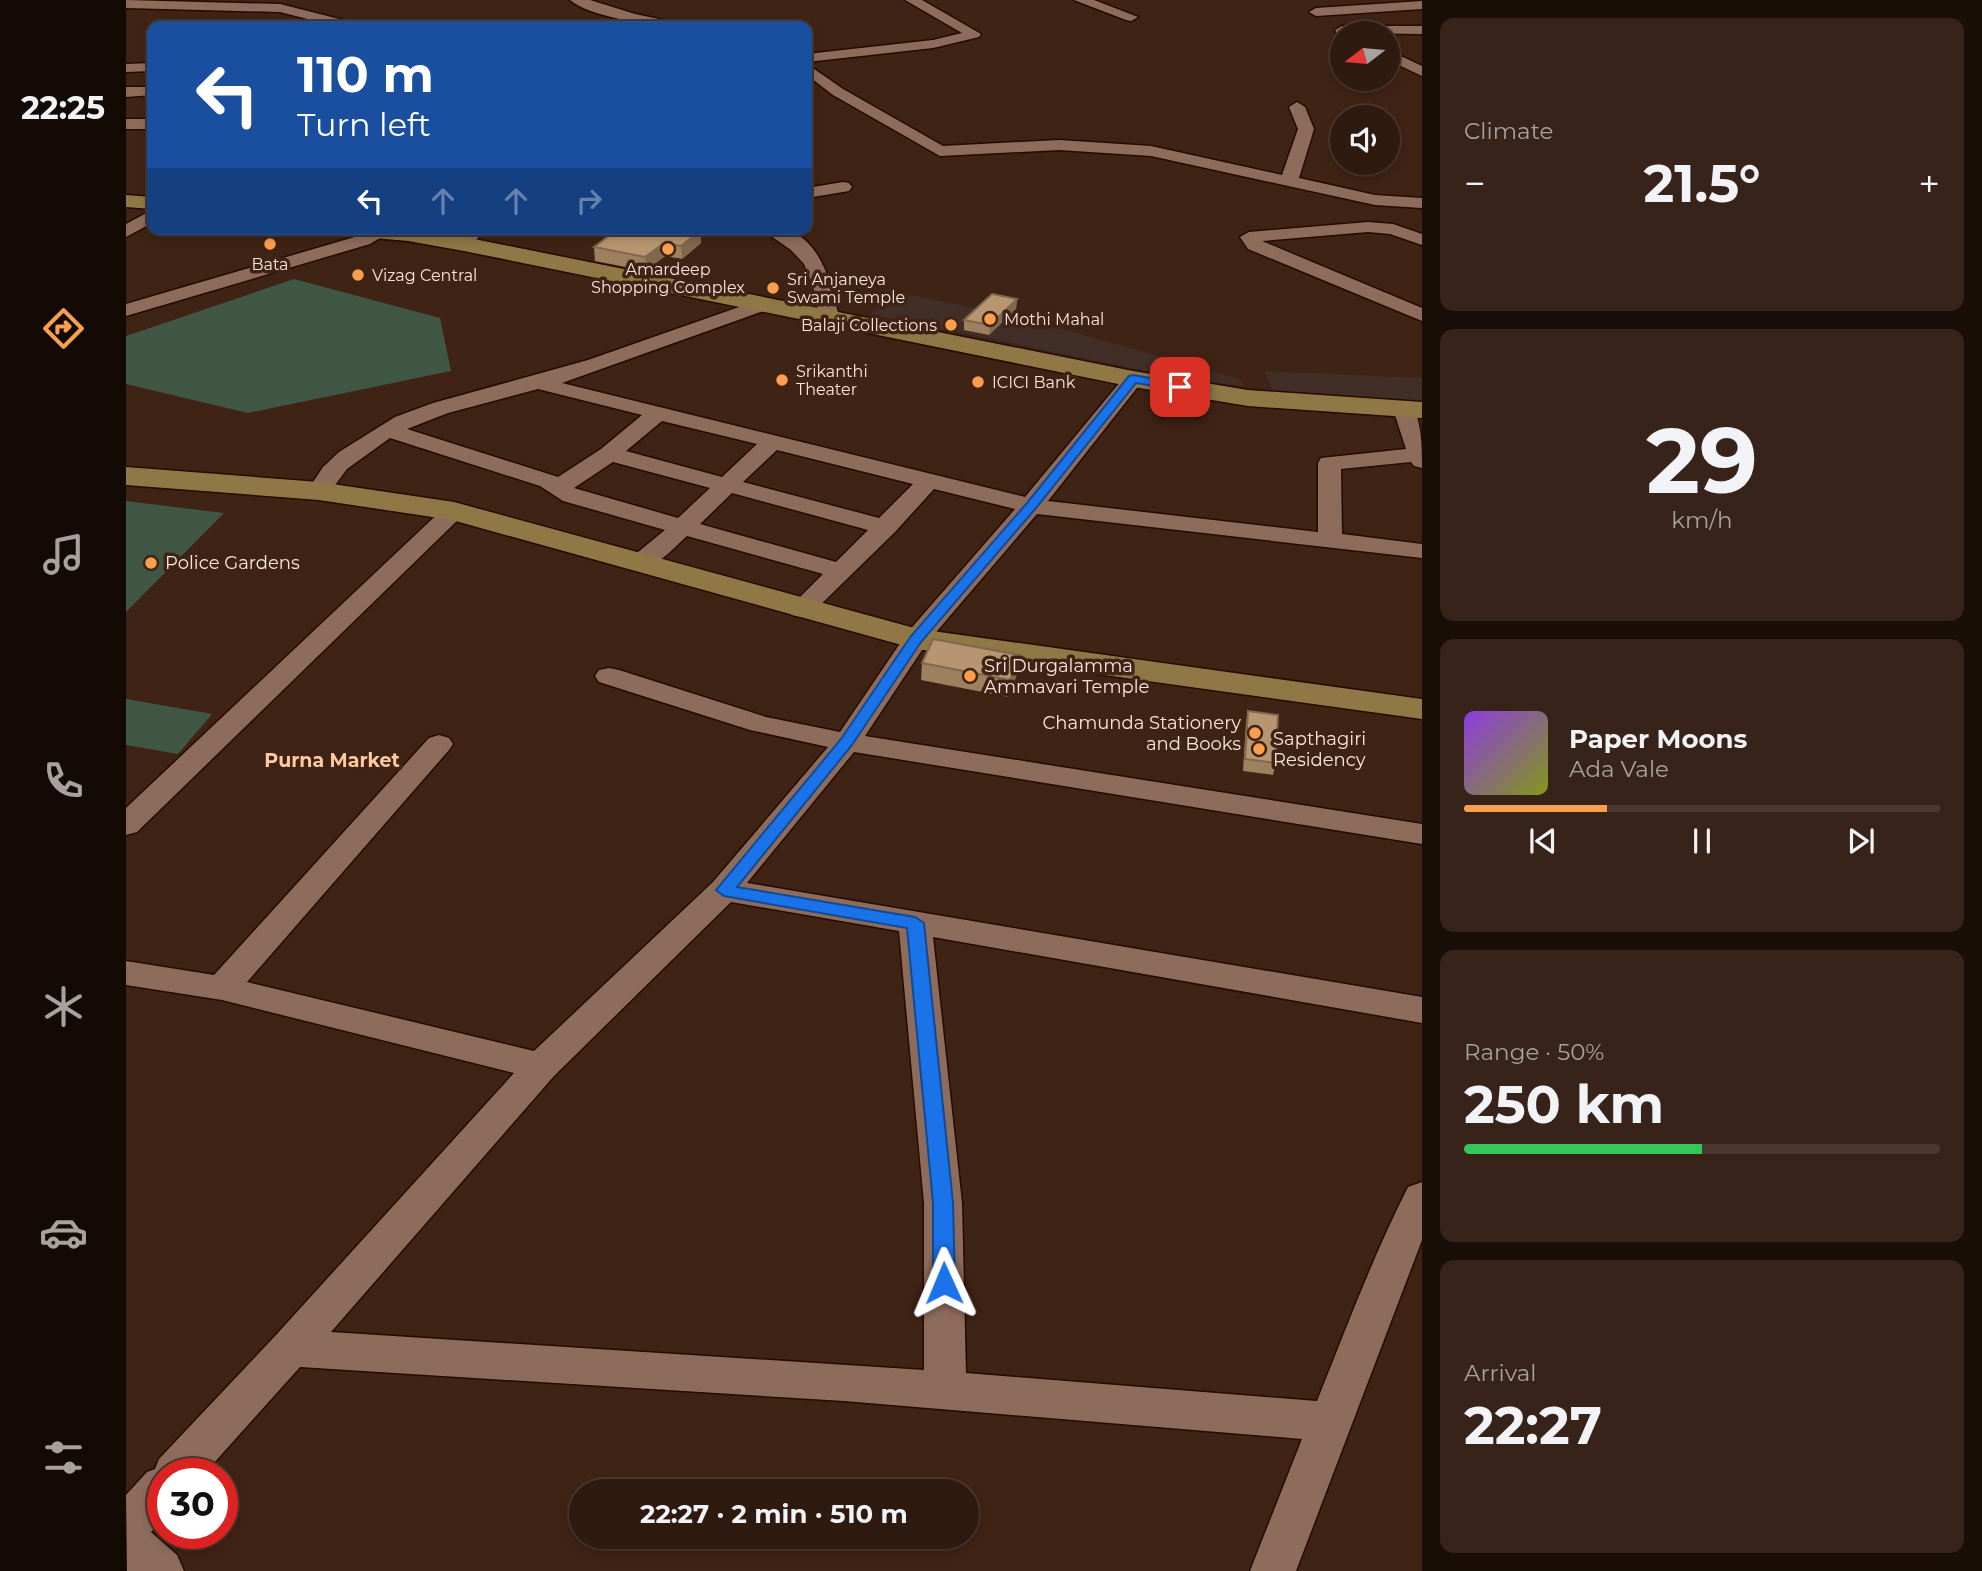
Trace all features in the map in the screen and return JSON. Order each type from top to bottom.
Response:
[{"type":"main road","points":[[126,195],[147,196]]},
{"type":"main road","points":[[126,201],[147,203]]},
{"type":"main road","points":[[444,235],[470,237],[765,304],[1133,379],[1248,398],[1413,410]]},
{"type":"main road","points":[[126,477],[319,491],[454,511],[916,639],[1422,709]]},
{"type":"street","points":[[812,57],[933,44],[974,34],[912,0]]},
{"type":"street","points":[[1081,0],[1131,17]]},
{"type":"street","points":[[1330,21],[1303,2],[1373,0]]},
{"type":"street","points":[[581,1],[647,21]]},
{"type":"street","points":[[126,4],[286,9],[331,21]]},
{"type":"street","points":[[1316,12],[1422,5]]},
{"type":"street","points":[[205,20],[223,6]]},
{"type":"street","points":[[272,21],[286,9]]},
{"type":"street","points":[[1400,30],[1422,30]]},
{"type":"street","points":[[1400,41],[1422,41]]},
{"type":"street","points":[[1400,60],[1422,72]]},
{"type":"street","points":[[127,83],[147,70]]},
{"type":"street","points":[[812,72],[838,92],[940,151],[1052,145],[1151,151],[1375,200],[1422,203]]},
{"type":"street","points":[[127,83],[147,89]]},
{"type":"street","points":[[1289,182],[1298,144],[1306,129],[1297,107]]},
{"type":"street","points":[[127,125],[147,124]]},
{"type":"street","points":[[812,192],[843,187]]},
{"type":"street","points":[[126,232],[147,218]]},
{"type":"street","points":[[1422,240],[1393,229],[1375,227],[1249,237],[1255,245],[1422,315]]},
{"type":"street","points":[[291,262],[331,235]]},
{"type":"street","points":[[126,310],[379,235]]},
{"type":"street","points":[[781,235],[800,246],[817,270],[829,317]]},
{"type":"street","points":[[319,491],[328,474],[347,455],[387,430],[443,408],[538,383],[655,345],[765,304]]},
{"type":"street","points":[[190,1458],[541,1066],[724,890],[847,742],[916,639],[1031,506],[1133,379]]},
{"type":"street","points":[[538,383],[1031,506],[1422,551]]},
{"type":"street","points":[[1330,541],[1329,463],[1421,456],[1413,410]]},
{"type":"street","points":[[560,488],[609,454],[658,413]]},
{"type":"street","points":[[387,430],[548,481],[571,496],[841,571]]},
{"type":"street","points":[[641,562],[684,526],[772,443]]},
{"type":"street","points":[[609,454],[886,527]]},
{"type":"street","points":[[801,609],[886,527],[929,481]]},
{"type":"street","points":[[126,825],[454,511]]},
{"type":"street","points":[[608,676],[760,724],[847,742],[1422,834]]},
{"type":"street","points":[[222,988],[439,744]]},
{"type":"street","points":[[724,890],[1422,1010]]},
{"type":"street","points":[[915,923],[943,1203],[946,1390]]},
{"type":"street","points":[[126,973],[222,988],[541,1066]]},
{"type":"street","points":[[1273,1571],[1392,1262],[1422,1198]]},
{"type":"street","points":[[291,1348],[946,1390],[1331,1422]]},
{"type":"street","points":[[126,1527],[147,1504]]},
{"type":"street","points":[[126,1540],[161,1571]]},
{"type":"shaded area","points":[[897,292],[1028,319],[1238,379],[1245,386],[1195,381],[869,314]]},
{"type":"shaded area","points":[[1264,371],[1422,378],[1422,401],[1274,394]]},
{"type":"green space","points":[[294,279],[440,318],[451,371],[248,413],[126,384],[126,336]]},
{"type":"green space","name":"Police Gardens","points":[[126,501],[224,513],[126,612]]},
{"type":"green space","points":[[126,699],[212,714],[178,754],[126,745]]},
{"type":"building","points":[[610,235],[695,235],[681,246],[664,243],[645,257],[594,247]]},
{"type":"building","points":[[992,294],[1017,299],[990,325],[964,320]]},
{"type":"building","points":[[933,639],[1020,655],[1010,680],[922,663]]},
{"type":"building","name":"Sapthagiri Residency","points":[[1248,711],[1278,715],[1276,763],[1245,759]]},
{"type":"place","name":"Bata","points":[[270,244]]},
{"type":"place","name":"Amardeep Shopping Complex","points":[[668,249]]},
{"type":"place","name":"Vizag Central","points":[[358,275]]},
{"type":"place","name":"Sri Anjaneya Swami Temple","points":[[773,288]]},
{"type":"place","name":"Mothi Mahal","points":[[990,319]]},
{"type":"place","name":"Balaji Collections","points":[[951,325]]},
{"type":"place","name":"Srikanthi Theater","points":[[782,380]]},
{"type":"place","name":"ICICI Bank","points":[[978,382]]},
{"type":"place","name":"Police Gardens","points":[[151,563]]},
{"type":"place","name":"Sri Durgalamma Ammavari Temple","points":[[970,676]]},
{"type":"place","name":"Chamunda Stationery and Books","points":[[1255,733]]},
{"type":"place","name":"Sapthagiri Residency","points":[[1259,749]]},
{"type":"district","name":"Purna Market","points":[[332,760]]},
{"type":"route","points":[[944,1283],[943,1203],[915,923],[724,890],[847,742],[916,639],[1031,506],[1133,379],[1180,387]]}]
